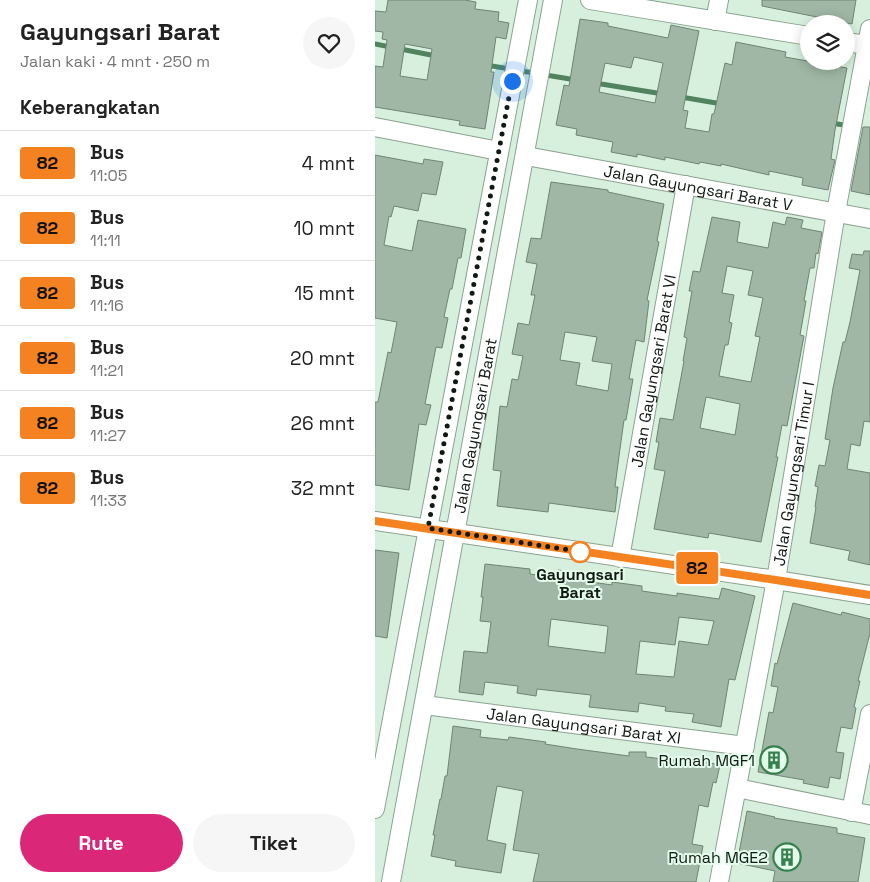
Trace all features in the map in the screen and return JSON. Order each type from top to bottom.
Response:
[{"type":"street","name":"Jalan Gayungsari Barat","points":[[375,809],[527,0]]},
{"type":"street","name":"Jalan Gayungsari Barat","points":[[390,882],[526,156],[553,0]]},
{"type":"street","points":[[590,0],[800,34]]},
{"type":"street","points":[[715,20],[719,0]]},
{"type":"street","points":[[855,40],[869,37]]},
{"type":"street","name":"Jalan Gayungsari Timur I","points":[[719,882],[776,580],[836,212],[869,37]]},
{"type":"street","points":[[375,127],[499,151]]},
{"type":"street","name":"Jalan Gayungsari Barat V","points":[[526,156],[870,219]]},
{"type":"street","name":"Jalan Gayungsari Barat VI","points":[[620,558],[686,185]]},
{"type":"street","points":[[375,521],[870,595]]},
{"type":"street","name":"Jalan Gayungsari Barat XI","points":[[424,705],[745,746]]},
{"type":"street","points":[[851,812],[870,714]]},
{"type":"street","points":[[737,788],[870,816]]},
{"type":"street","points":[[375,879],[390,882]]},
{"type":"building","points":[[388,0],[465,0],[476,2],[475,9],[499,12],[498,21],[509,23],[506,39],[496,37],[491,72],[494,72],[485,129],[459,125],[460,121],[375,107],[375,66],[383,67],[387,40],[382,39],[383,32],[375,31],[375,11],[386,12]],"holes":[[[405,44],[432,49],[427,80],[400,76]]]},
{"type":"building","points":[[762,0],[856,0],[854,15],[807,15],[762,6]]},
{"type":"building","points":[[580,19],[608,23],[608,26],[668,38],[671,25],[699,31],[683,110],[688,111],[685,128],[709,132],[725,63],[732,65],[736,42],[786,52],[785,57],[800,60],[800,70],[847,70],[831,159],[835,160],[828,190],[802,185],[803,178],[769,171],[769,175],[721,164],[721,166],[700,162],[699,164],[665,157],[665,160],[637,154],[637,157],[611,152],[613,142],[576,135],[577,129],[556,125],[564,85],[569,86]],"holes":[[[634,57],[663,63],[655,103],[599,92],[605,63],[631,68]]]},
{"type":"building","points":[[863,127],[870,127],[870,195],[851,191]]},
{"type":"building","points":[[375,155],[423,164],[424,159],[443,162],[436,195],[422,193],[418,211],[394,206],[391,217],[389,216],[384,245],[412,251],[418,220],[466,229],[461,258],[458,258],[444,317],[448,318],[442,348],[436,347],[425,404],[431,405],[426,425],[419,424],[409,490],[375,485],[375,402],[378,402],[388,352],[391,353],[397,322],[375,318]]},
{"type":"building","points":[[551,182],[608,190],[608,192],[664,204],[657,241],[659,242],[647,300],[649,301],[644,342],[636,340],[629,379],[633,379],[626,420],[624,420],[619,456],[615,487],[618,487],[615,512],[549,503],[548,512],[497,506],[501,471],[493,470],[500,406],[507,407],[512,379],[518,380],[523,356],[512,354],[518,323],[529,325],[535,295],[531,295],[537,264],[526,262],[531,238],[541,239]],"holes":[[[565,332],[597,337],[592,361],[612,364],[608,391],[576,385],[580,363],[560,360]]]},
{"type":"building","points":[[712,217],[740,222],[737,242],[768,248],[773,222],[785,225],[787,217],[803,220],[801,228],[822,232],[814,268],[810,268],[800,335],[804,336],[787,426],[782,425],[776,457],[778,457],[761,542],[709,533],[708,538],[654,529],[665,471],[654,469],[659,442],[656,442],[660,418],[673,420],[687,338],[684,337],[692,291],[689,291],[693,271],[700,272]],"holes":[[[727,266],[753,271],[748,295],[763,298],[755,336],[760,337],[751,382],[719,376],[725,345],[728,345],[732,323],[729,322],[734,295],[722,293]],[[706,397],[740,404],[735,435],[700,428]]]},
{"type":"building","points":[[864,251],[870,251],[870,422],[864,421],[860,446],[851,444],[847,469],[870,473],[870,565],[848,560],[850,551],[810,543],[818,487],[815,486],[819,465],[825,466],[830,440],[825,439],[833,388],[843,342],[845,342],[850,322],[860,270],[849,268],[852,254],[863,255]]},
{"type":"building","points":[[375,550],[399,553],[387,638],[375,636]]},
{"type":"building","points":[[485,564],[530,569],[530,574],[557,578],[558,570],[572,572],[571,579],[612,585],[612,582],[642,586],[642,591],[677,596],[677,593],[719,599],[722,588],[755,596],[735,680],[729,679],[721,727],[692,722],[694,714],[665,711],[666,707],[639,703],[638,712],[589,707],[591,695],[537,689],[536,696],[517,693],[518,686],[485,682],[483,695],[459,692],[464,651],[487,653],[491,622],[480,621],[483,597],[481,597]],"holes":[[[679,617],[714,621],[708,645],[679,641],[674,677],[636,674],[640,641],[675,645]],[[551,619],[607,626],[605,653],[548,646]]]},
{"type":"building","points":[[793,603],[841,615],[842,612],[870,619],[870,633],[858,681],[860,681],[854,707],[856,708],[852,729],[841,727],[836,752],[844,753],[840,779],[830,777],[828,788],[803,783],[804,780],[758,772],[769,712],[773,713],[778,687],[771,686],[775,663],[777,664]]},
{"type":"building","points":[[453,726],[481,730],[480,737],[508,740],[509,737],[629,756],[629,752],[646,752],[646,757],[691,762],[692,759],[720,765],[716,783],[713,782],[708,807],[699,805],[692,844],[703,846],[696,882],[533,882],[539,854],[513,850],[523,791],[497,786],[487,840],[506,844],[501,873],[455,866],[456,861],[431,856],[440,799],[445,776],[447,776]]},
{"type":"building","points":[[747,811],[774,818],[837,828],[837,833],[865,838],[858,882],[773,882],[775,871],[737,863]]},
{"type":"waterway","points":[[375,44],[436,56]]},
{"type":"waterway","points":[[486,65],[576,80]]},
{"type":"waterway","points":[[595,83],[663,94]]},
{"type":"waterway","points":[[681,97],[722,104]]},
{"type":"waterway","points":[[831,123],[850,126]]},
{"type":"bus line","name":"82","points":[[375,521],[870,595]]},
{"type":"place","name":"Gayungsari Barat","points":[[580,552]]},
{"type":"place","name":"Rumah MGF1","points":[[774,760]]},
{"type":"place","name":"Rumah MGE2","points":[[787,857]]},
{"type":"route","points":[[512,81],[428,528],[583,552],[580,552]]}]
